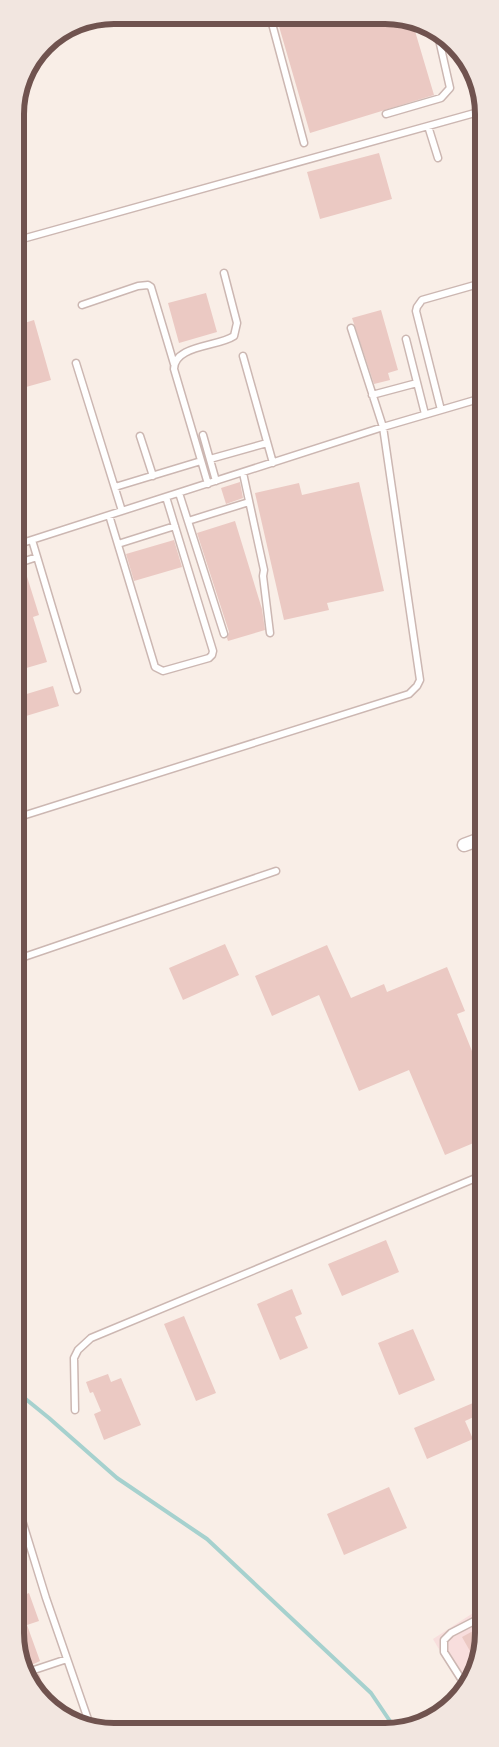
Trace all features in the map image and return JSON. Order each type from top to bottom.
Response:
[{"type":"street","points":[[464,845],[475,841]]},
{"type":"lane","points":[[272,24],[304,143]]},
{"type":"lane","points":[[386,114],[441,98],[446,94],[450,88],[440,43]]},
{"type":"lane","points":[[24,238],[475,113]]},
{"type":"lane","points":[[428,126],[438,158]]},
{"type":"lane","points":[[174,364],[183,353],[234,336],[237,323],[224,273]]},
{"type":"lane","points":[[82,305],[138,286],[148,285],[151,287],[208,484]]},
{"type":"lane","points":[[441,410],[416,311],[417,307],[422,300],[475,285]]},
{"type":"lane","points":[[24,815],[409,694],[414,690],[420,680],[383,427],[351,328]]},
{"type":"lane","points":[[406,339],[425,414]]},
{"type":"lane","points":[[243,356],[273,463]]},
{"type":"lane","points":[[76,363],[122,511]]},
{"type":"lane","points":[[372,395],[417,383]]},
{"type":"lane","points":[[24,542],[383,427],[475,400]]},
{"type":"lane","points":[[203,435],[216,481]]},
{"type":"lane","points":[[140,436],[153,476]]},
{"type":"lane","points":[[210,459],[267,443]]},
{"type":"lane","points":[[115,487],[201,461]]},
{"type":"lane","points":[[243,473],[264,570],[263,576],[270,633]]},
{"type":"lane","points":[[179,493],[224,634]]},
{"type":"lane","points":[[109,515],[155,667],[164,670],[208,658],[212,655],[213,651],[166,497]]},
{"type":"lane","points":[[188,521],[249,502]]},
{"type":"lane","points":[[118,544],[175,526]]},
{"type":"lane","points":[[32,540],[77,690]]},
{"type":"lane","points":[[24,561],[37,557]]},
{"type":"lane","points":[[24,959],[276,871]]},
{"type":"lane","points":[[75,1410],[74,1358],[83,1344],[92,1338],[475,1178]]},
{"type":"lane","points":[[24,1527],[46,1598],[88,1719]]},
{"type":"lane","points":[[462,1680],[444,1652],[444,1640],[451,1633],[475,1621]]},
{"type":"lane","points":[[32,1671],[67,1659]]},
{"type":"shaded area","points":[[475,1612],[475,1639],[472,1656],[466,1673],[459,1684],[433,1639]]},
{"type":"building","points":[[278,24],[391,24],[403,25],[414,29],[434,95],[310,133]]},
{"type":"building","points":[[379,153],[392,199],[320,219],[307,172]]},
{"type":"building","points":[[206,293],[217,332],[179,343],[168,303]]},
{"type":"building","points":[[381,310],[398,370],[388,373],[390,380],[374,384],[352,318]]},
{"type":"building","points":[[34,320],[51,380],[24,388],[24,323]]},
{"type":"building","points":[[240,482],[243,498],[226,504],[221,488]]},
{"type":"building","points":[[359,482],[384,591],[327,603],[329,610],[284,620],[255,493],[299,483],[302,495]]},
{"type":"building","points":[[235,521],[262,609],[265,630],[228,641],[229,632],[197,533]]},
{"type":"building","points":[[174,540],[182,567],[134,581],[126,554]]},
{"type":"building","points":[[24,567],[39,615],[33,617],[47,662],[24,669]]},
{"type":"building","points":[[53,686],[59,706],[26,716],[24,695]]},
{"type":"building","points":[[225,944],[239,975],[183,1000],[169,968]]},
{"type":"building","points":[[327,945],[351,998],[384,984],[387,992],[447,967],[465,1011],[457,1014],[475,1059],[475,1142],[445,1155],[409,1070],[359,1091],[319,995],[272,1016],[255,976]]},
{"type":"building","points":[[386,1240],[399,1272],[342,1296],[328,1264]]},
{"type":"building","points":[[292,1289],[302,1314],[295,1317],[308,1348],[280,1360],[257,1304]]},
{"type":"building","points":[[184,1316],[216,1393],[196,1401],[164,1324]]},
{"type":"building","points":[[413,1329],[435,1380],[399,1395],[378,1343]]},
{"type":"building","points":[[108,1374],[111,1382],[121,1378],[141,1425],[104,1440],[94,1414],[101,1411],[93,1392],[90,1393],[86,1382]]},
{"type":"building","points":[[473,1403],[475,1408],[475,1416],[465,1421],[473,1439],[427,1459],[414,1428]]},
{"type":"building","points":[[389,1487],[407,1528],[344,1555],[327,1514]]},
{"type":"building","points":[[29,1593],[39,1621],[27,1625],[40,1661],[30,1666],[25,1651],[24,1595]]},
{"type":"building","points":[[475,1630],[472,1655],[462,1637]]},
{"type":"building","points":[[39,1674],[45,1690],[39,1683],[34,1676]]},
{"type":"waterway","points":[[24,1398],[117,1478],[207,1539],[371,1693],[391,1723]]}]
